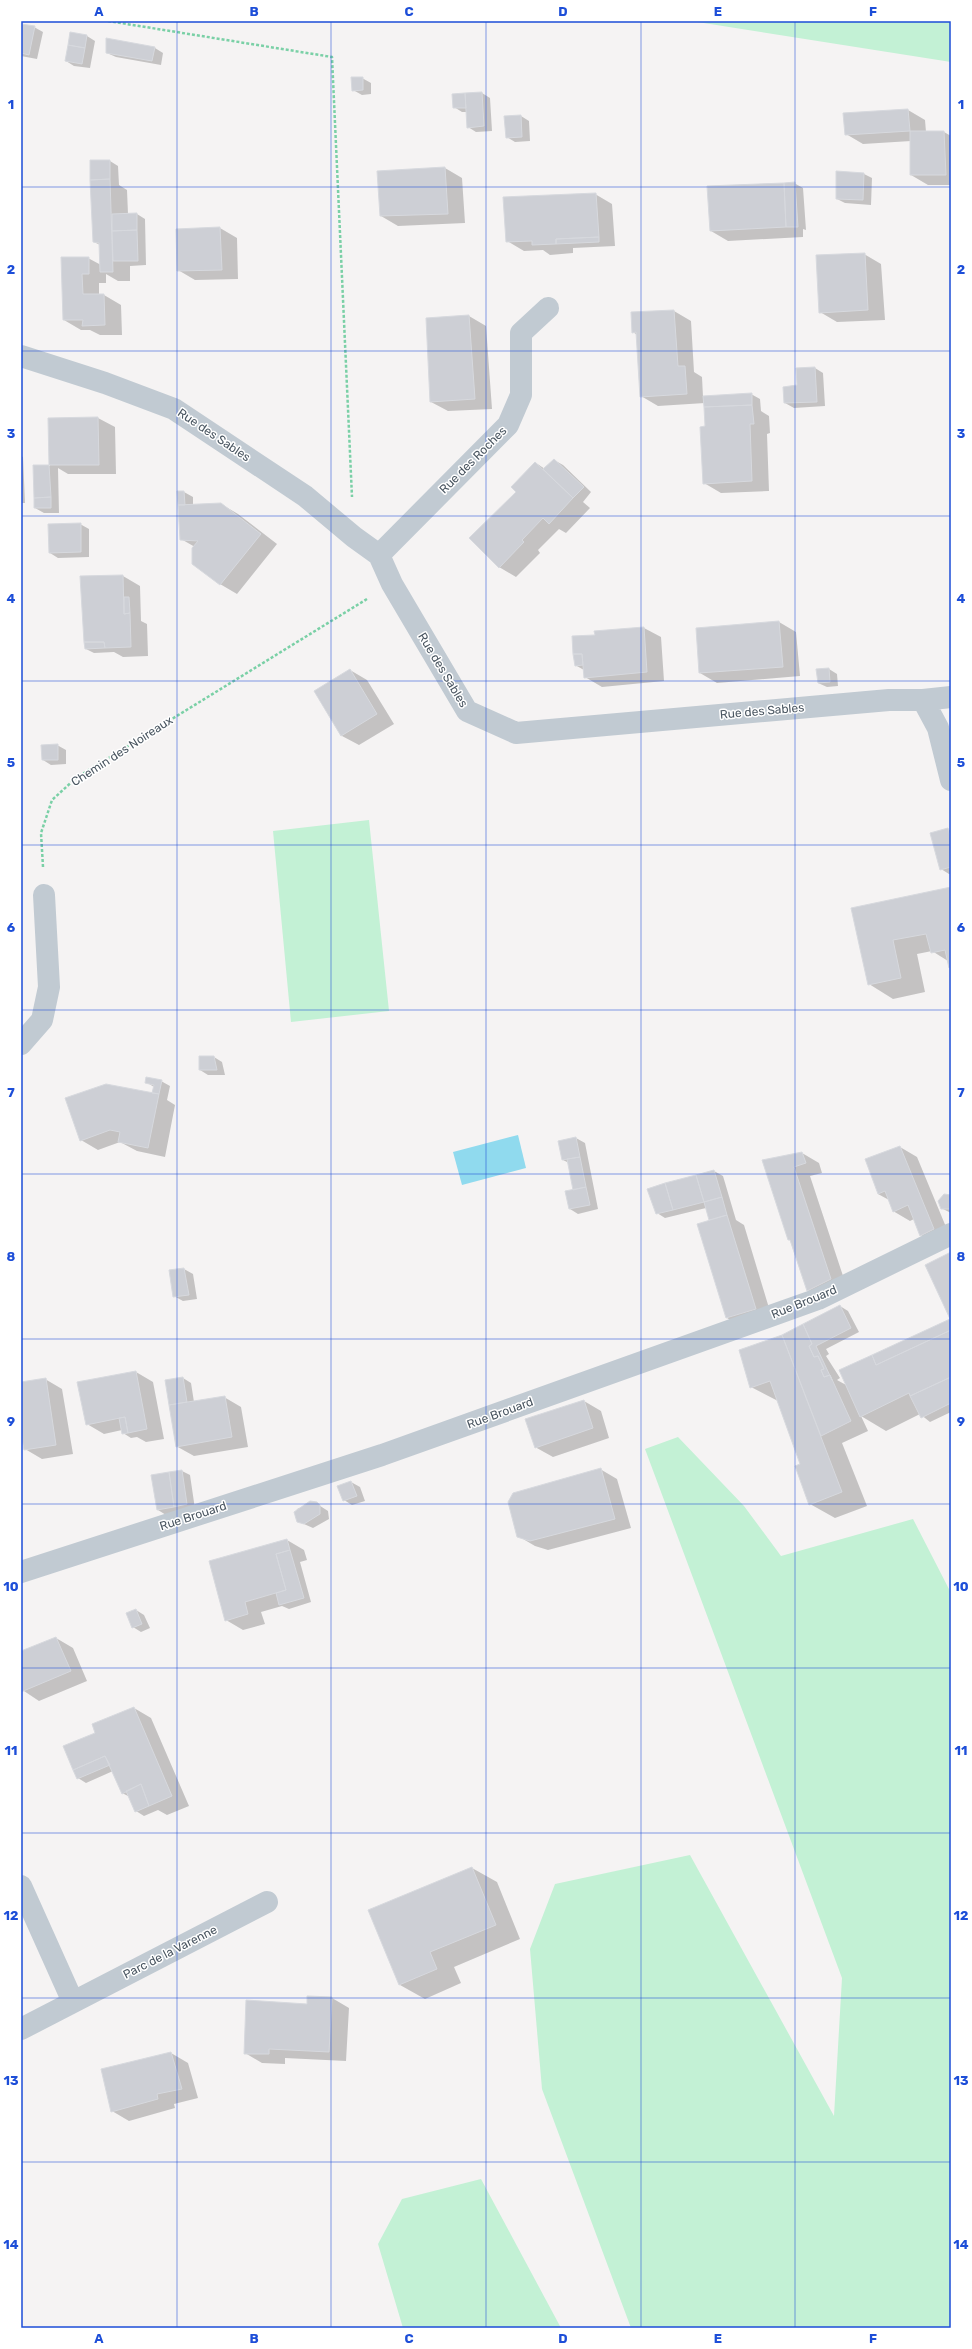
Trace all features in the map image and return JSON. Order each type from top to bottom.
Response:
[{"type":"street","name":"Rue des Roches","points":[[379,555],[508,425],[521,395],[521,333],[548,308]]},
{"type":"street","name":"Rue des Sables","points":[[21,356],[105,383],[174,408],[306,496],[354,537],[379,555],[392,584],[467,711],[516,733],[889,700],[923,700],[951,697]]},
{"type":"street","points":[[923,700],[938,728],[951,780]]},
{"type":"street","points":[[21,1044],[42,1020],[50,987],[44,896]]},
{"type":"street","name":"Rue Brouard","points":[[27,1568],[382,1455],[818,1299],[951,1234]]},
{"type":"street","points":[[21,1886],[73,2002]]},
{"type":"street","name":"Parc de la Varenne","points":[[21,2029],[267,1902]]},
{"type":"path","points":[[108,21],[332,57],[354,537]]},
{"type":"path","name":"Chemin des Noireaux","points":[[44,896],[41,833],[52,800],[76,778],[392,584]]},
{"type":"green space","points":[[691,21],[951,21],[951,62]]},
{"type":"green space","points":[[369,820],[389,1011],[291,1022],[273,831]]},
{"type":"green space","points":[[678,1437],[744,1506],[781,1556],[913,1519],[951,1593],[951,2328],[631,2328],[542,2089],[530,1949],[555,1884],[690,1855],[834,2116],[842,1978],[645,1449]]},
{"type":"green space","points":[[481,2179],[561,2328],[403,2328],[378,2244],[402,2199]]},
{"type":"water","points":[[518,1135],[526,1168],[462,1185],[453,1152]]},
{"type":"building","points":[[21,24],[35,26],[29,55],[21,53]]},
{"type":"building","points":[[70,32],[87,35],[85,48],[68,45]]},
{"type":"building","points":[[106,38],[155,47],[152,61],[106,53]]},
{"type":"building","points":[[68,45],[85,48],[82,64],[65,61]]},
{"type":"building","points":[[351,77],[363,77],[363,90],[352,91]]},
{"type":"building","points":[[482,92],[484,126],[467,128],[465,93]]},
{"type":"building","points":[[465,93],[466,108],[453,108],[452,94]]},
{"type":"building","points":[[908,109],[910,131],[845,135],[843,113]]},
{"type":"building","points":[[521,115],[522,137],[506,138],[504,116]]},
{"type":"building","points":[[910,131],[944,131],[946,175],[910,175]]},
{"type":"building","points":[[90,160],[110,160],[110,179],[90,180]]},
{"type":"building","points":[[445,167],[448,214],[380,216],[377,171]]},
{"type":"building","points":[[836,171],[864,173],[863,200],[836,199]]},
{"type":"building","points":[[110,179],[113,272],[100,272],[99,243],[93,242],[90,180]]},
{"type":"building","points":[[795,182],[798,227],[786,227],[784,183]]},
{"type":"building","points":[[784,183],[786,227],[710,231],[707,186]]},
{"type":"building","points":[[596,193],[599,237],[556,239],[556,244],[532,245],[532,241],[506,242],[503,197]]},
{"type":"building","points":[[137,213],[137,230],[112,231],[112,214]]},
{"type":"building","points":[[220,227],[222,270],[177,271],[176,229]]},
{"type":"building","points":[[137,230],[138,261],[113,261],[112,231]]},
{"type":"building","points":[[599,237],[599,242],[556,244],[556,239]]},
{"type":"building","points":[[865,253],[868,310],[819,313],[816,255]]},
{"type":"building","points":[[61,257],[89,257],[89,274],[82,274],[83,294],[104,294],[105,325],[82,326],[83,320],[63,320]]},
{"type":"building","points":[[674,310],[678,366],[685,366],[687,394],[640,397],[636,332],[632,333],[631,312]]},
{"type":"building","points":[[469,315],[475,399],[430,402],[426,318]]},
{"type":"building","points":[[815,367],[817,402],[784,403],[783,387],[797,385],[796,368]]},
{"type":"building","points":[[752,393],[752,405],[704,407],[703,396]]},
{"type":"building","points":[[752,405],[754,424],[750,424],[752,481],[703,484],[700,427],[705,426],[704,407]]},
{"type":"building","points":[[98,417],[99,465],[49,465],[48,418]]},
{"type":"building","points":[[554,459],[584,487],[573,498],[543,469]]},
{"type":"building","points":[[535,462],[573,498],[549,524],[543,518],[522,540],[524,542],[499,568],[469,538],[516,492],[511,487]]},
{"type":"building","points":[[33,465],[49,465],[51,497],[34,498]]},
{"type":"building","points":[[177,491],[184,491],[185,505],[178,505]]},
{"type":"building","points":[[51,497],[51,508],[34,508],[34,498]]},
{"type":"building","points":[[221,503],[261,534],[220,585],[192,564],[192,548],[198,541],[180,540],[178,505]]},
{"type":"building","points":[[81,523],[81,552],[49,553],[48,524]]},
{"type":"building","points":[[123,575],[124,614],[130,613],[131,647],[105,648],[104,642],[84,642],[80,576]]},
{"type":"building","points":[[124,597],[129,597],[130,613],[124,614]]},
{"type":"building","points":[[779,621],[783,667],[699,673],[696,628]]},
{"type":"building","points":[[644,627],[647,672],[584,678],[582,654],[573,654],[572,636],[595,635],[594,631]]},
{"type":"building","points":[[84,642],[104,642],[105,648],[85,649]]},
{"type":"building","points":[[573,654],[582,654],[583,665],[575,666]]},
{"type":"building","points":[[829,668],[830,682],[818,683],[816,669]]},
{"type":"building","points":[[350,669],[377,714],[341,736],[314,691]]},
{"type":"building","points":[[58,744],[58,760],[42,760],[41,745]]},
{"type":"building","points":[[948,828],[951,840],[951,867],[940,870],[930,833]]},
{"type":"building","points":[[951,887],[951,967],[949,968],[945,950],[931,953],[926,934],[893,940],[901,978],[868,985],[851,908]]},
{"type":"building","points":[[199,1056],[214,1056],[217,1070],[199,1070]]},
{"type":"building","points":[[146,1077],[162,1080],[159,1094],[152,1093],[154,1085],[145,1083]]},
{"type":"building","points":[[106,1084],[159,1094],[148,1148],[118,1142],[120,1132],[110,1130],[80,1141],[65,1098]]},
{"type":"building","points":[[576,1137],[580,1157],[562,1160],[558,1141]]},
{"type":"building","points":[[900,1146],[934,1229],[920,1236],[908,1205],[893,1212],[885,1191],[878,1194],[865,1159]]},
{"type":"building","points":[[802,1152],[806,1163],[794,1167],[831,1279],[807,1291],[790,1240],[788,1240],[762,1160]]},
{"type":"building","points":[[580,1157],[586,1187],[573,1190],[567,1159]]},
{"type":"building","points":[[714,1170],[722,1197],[704,1202],[696,1175]]},
{"type":"building","points":[[696,1175],[704,1202],[673,1210],[665,1183]]},
{"type":"building","points":[[665,1183],[673,1210],[656,1214],[647,1189]]},
{"type":"building","points":[[586,1187],[590,1205],[569,1209],[565,1191]]},
{"type":"building","points":[[944,1194],[951,1195],[951,1209],[941,1209],[938,1201]]},
{"type":"building","points":[[722,1197],[727,1215],[709,1220],[704,1202]]},
{"type":"building","points":[[727,1215],[756,1309],[726,1318],[697,1224]]},
{"type":"building","points":[[951,1252],[951,1321],[925,1265]]},
{"type":"building","points":[[184,1268],[189,1295],[173,1297],[169,1270]]},
{"type":"building","points":[[840,1305],[851,1328],[816,1346],[830,1375],[824,1377],[821,1370],[824,1369],[818,1356],[814,1357],[809,1346],[812,1344],[803,1324]]},
{"type":"building","points":[[950,1319],[951,1330],[876,1365],[872,1355]]},
{"type":"building","points":[[803,1324],[812,1344],[809,1346],[814,1357],[818,1356],[824,1369],[821,1370],[824,1377],[830,1375],[851,1421],[821,1436],[782,1335]]},
{"type":"building","points":[[951,1330],[951,1377],[910,1396],[909,1393],[860,1417],[839,1370],[872,1355],[876,1365]]},
{"type":"building","points":[[782,1335],[842,1492],[809,1505],[795,1466],[800,1464],[770,1381],[750,1388],[739,1350]]},
{"type":"building","points":[[136,1371],[147,1429],[128,1433],[125,1417],[86,1425],[77,1382]]},
{"type":"building","points":[[183,1377],[187,1402],[169,1405],[165,1380]]},
{"type":"building","points":[[951,1377],[951,1403],[921,1418],[910,1396]]},
{"type":"building","points":[[46,1378],[56,1445],[24,1450],[21,1433],[21,1382]]},
{"type":"building","points":[[225,1396],[232,1437],[176,1447],[169,1405]]},
{"type":"building","points":[[584,1400],[593,1428],[535,1448],[525,1419]]},
{"type":"building","points":[[125,1417],[128,1433],[122,1434],[119,1418]]},
{"type":"building","points":[[601,1468],[615,1519],[530,1541],[517,1537],[508,1502],[513,1493]]},
{"type":"building","points":[[182,1470],[187,1504],[174,1507],[169,1472]]},
{"type":"building","points":[[169,1472],[174,1507],[157,1510],[151,1475]]},
{"type":"building","points":[[351,1481],[357,1496],[343,1501],[337,1486]]},
{"type":"building","points":[[310,1501],[317,1502],[320,1505],[320,1514],[304,1524],[297,1522],[294,1512]]},
{"type":"building","points":[[287,1539],[290,1550],[276,1554],[286,1590],[245,1602],[248,1614],[225,1621],[209,1561]]},
{"type":"building","points":[[290,1550],[304,1598],[279,1605],[276,1593],[286,1590],[276,1554]]},
{"type":"building","points":[[136,1609],[142,1624],[132,1628],[126,1613]]},
{"type":"building","points":[[56,1637],[71,1671],[21,1692],[21,1651]]},
{"type":"building","points":[[134,1707],[172,1796],[149,1806],[141,1784],[122,1794],[105,1756],[73,1770],[63,1746],[95,1733],[92,1724]]},
{"type":"building","points":[[105,1756],[110,1765],[77,1779],[73,1770]]},
{"type":"building","points":[[141,1784],[149,1806],[135,1812],[126,1791]]},
{"type":"building","points":[[472,1867],[496,1925],[430,1952],[437,1969],[399,1985],[368,1910]]},
{"type":"building","points":[[307,1996],[332,1997],[329,2052],[269,2049],[269,2054],[244,2054],[246,2000],[307,2004]]},
{"type":"building","points":[[171,2052],[182,2089],[157,2094],[158,2099],[111,2112],[101,2069]]}]
